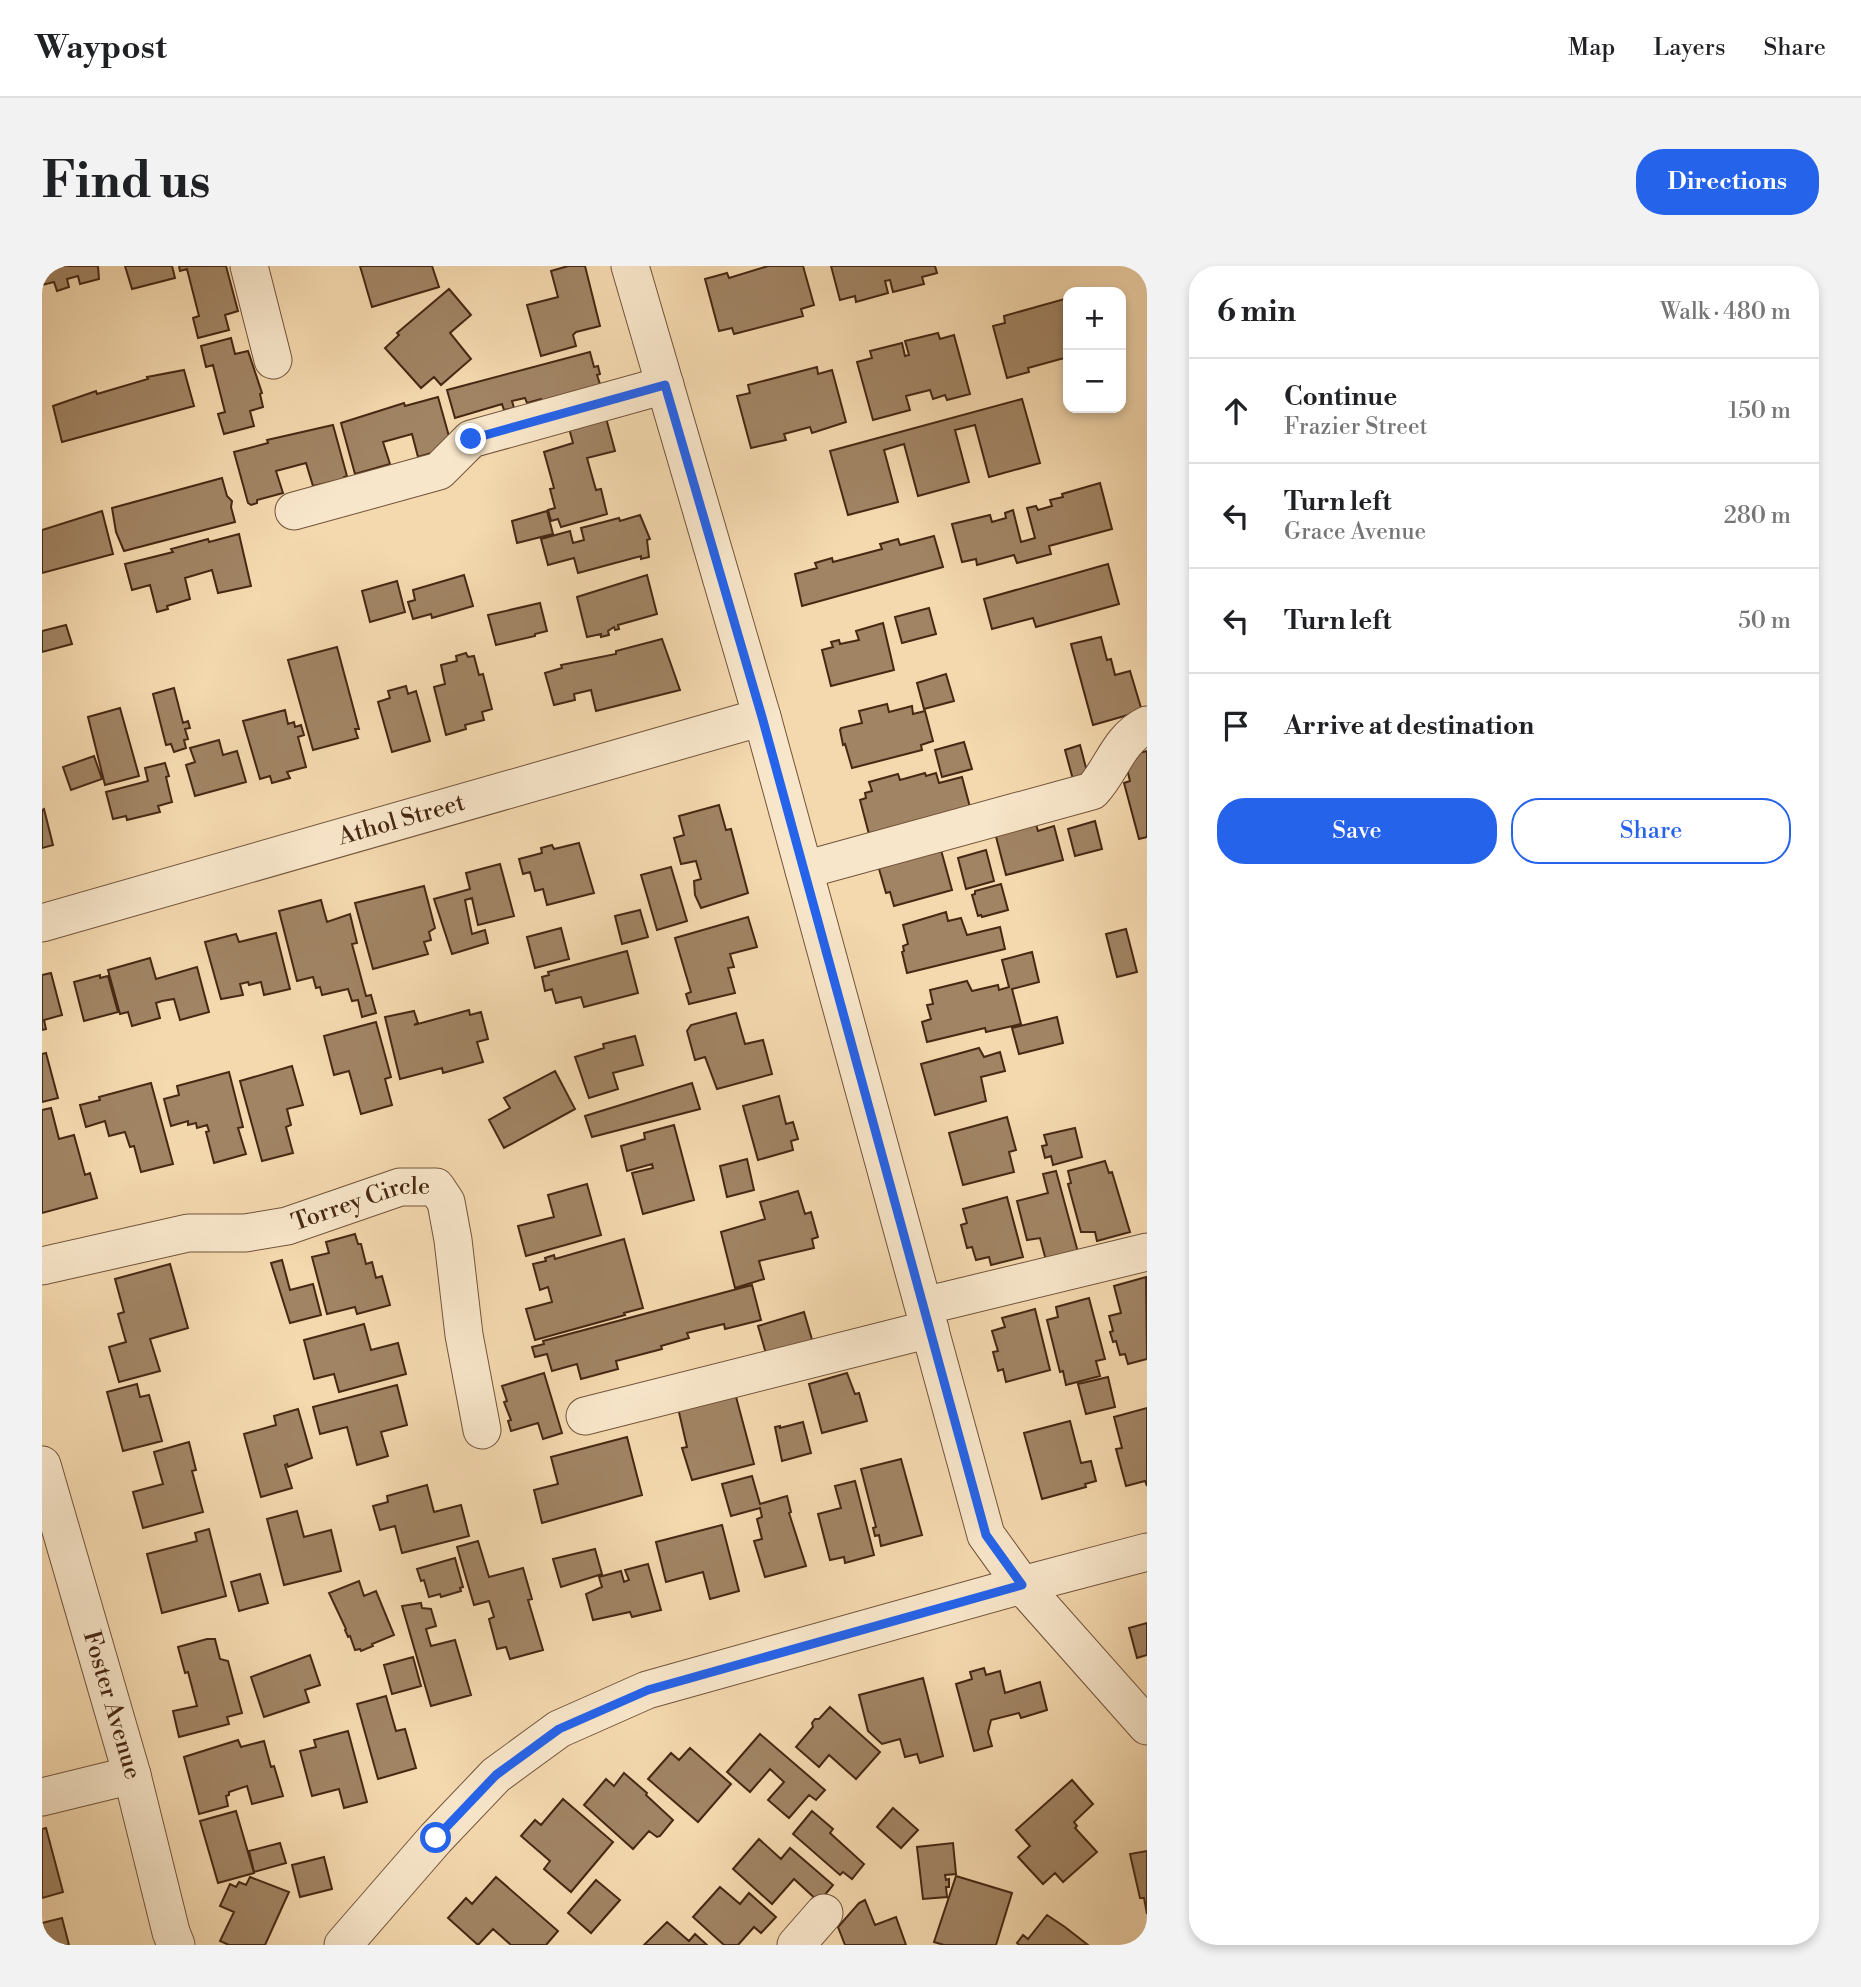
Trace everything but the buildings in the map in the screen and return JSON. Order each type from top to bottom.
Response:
[{"type":"street","points":[[248,266],[273,360]]},
{"type":"street","points":[[630,266],[762,717],[986,1535],[1022,1585],[1147,1726]]},
{"type":"street","points":[[294,512],[439,471],[471,439],[665,385]]},
{"type":"street","name":"Athol Street","points":[[42,923],[762,717]]},
{"type":"street","points":[[804,870],[1092,791],[1125,741],[1147,725]]},
{"type":"street","name":"Torrey Circle","points":[[42,1266],[188,1233],[245,1233],[287,1226],[400,1187],[436,1187],[446,1202],[449,1214],[464,1335],[482,1430]]},
{"type":"street","points":[[585,1416],[1147,1252]]},
{"type":"street","name":"Foster Avenue","points":[[42,1465],[132,1775],[176,1945]]},
{"type":"street","points":[[343,1945],[436,1838],[496,1775],[559,1729],[648,1690],[1147,1552]]},
{"type":"street","points":[[42,1797],[132,1775]]},
{"type":"street","points":[[796,1945],[824,1913]]},
{"type":"route","points":[[436,1838],[496,1775],[559,1729],[648,1690],[1022,1585],[986,1535],[762,717],[665,385],[471,439]]}]
